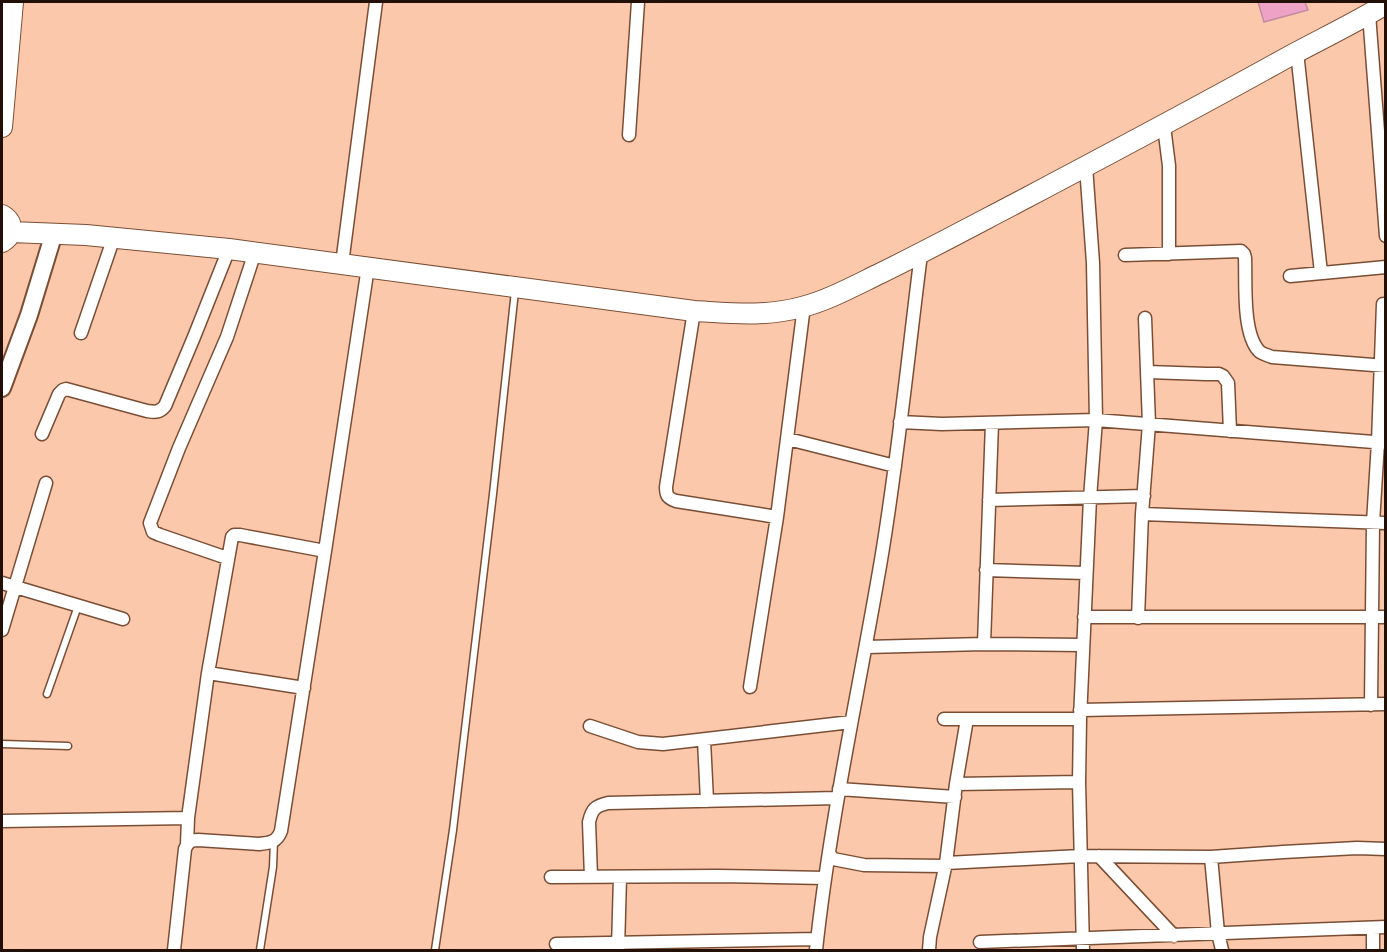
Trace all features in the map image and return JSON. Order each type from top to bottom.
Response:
[{"type":"main road","points":[[2,127],[13,2]]},
{"type":"main road","points":[[5,230],[114,237],[255,252],[694,311],[777,313],[804,306],[859,284],[921,254],[1164,126],[1377,9]]},
{"type":"street","points":[[342,264],[376,2]]},
{"type":"street","points":[[629,135],[638,2]]},
{"type":"street","points":[[1377,9],[1386,236]]},
{"type":"street","points":[[1297,52],[1321,273]]},
{"type":"street","points":[[1164,126],[1169,166],[1169,254]]},
{"type":"street","points":[[1083,944],[1079,782],[1080,714],[1096,420],[1093,263],[1086,166]]},
{"type":"street","points":[[2,388],[29,315],[54,233]]},
{"type":"street","points":[[81,333],[114,237]]},
{"type":"street","points":[[42,434],[59,394],[66,389],[147,411],[162,410],[195,337],[229,249]]},
{"type":"street","points":[[1125,255],[1238,251],[1243,253],[1250,329],[1256,346],[1264,354],[1272,357],[1383,366]]},
{"type":"street","points":[[227,558],[153,532],[150,523],[179,448],[227,337],[255,252]]},
{"type":"street","points":[[556,944],[618,947],[816,945],[838,793],[882,557],[921,254]]},
{"type":"street","points":[[187,845],[192,840],[259,844],[274,841],[281,831],[368,267]]},
{"type":"street","points":[[1290,276],[1386,267]]},
{"type":"street","points":[[1371,705],[1372,617],[1382,442],[1383,304]]},
{"type":"street","points":[[750,687],[777,517],[804,306]]},
{"type":"street","points":[[694,311],[666,494],[670,499],[676,501],[777,517]]},
{"type":"street","points":[[1138,618],[1142,514],[1149,424],[1145,318]]},
{"type":"street","points":[[1148,372],[1219,374],[1226,378],[1230,430]]},
{"type":"street","points":[[900,422],[942,424],[1096,420],[1382,442]]},
{"type":"street","points":[[984,644],[992,423]]},
{"type":"street","points":[[788,439],[895,466]]},
{"type":"street","points":[[2,630],[46,483]]},
{"type":"street","points":[[989,500],[1144,496]]},
{"type":"street","points":[[1142,514],[1379,523]]},
{"type":"street","points":[[174,951],[187,845],[188,818],[208,673],[230,540],[237,534],[325,551]]},
{"type":"street","points":[[986,570],[1086,573]]},
{"type":"street","points":[[2,583],[123,619]]},
{"type":"street","points":[[1084,618],[1386,617]]},
{"type":"street","points":[[866,647],[984,644],[1082,645]]},
{"type":"street","points":[[208,673],[304,688]]},
{"type":"street","points":[[944,719],[1386,704]]},
{"type":"street","points":[[929,951],[946,863],[967,719]]},
{"type":"street","points":[[590,726],[638,742],[677,744],[851,722]]},
{"type":"street","points":[[704,740],[707,801]]},
{"type":"street","points":[[591,877],[589,822],[591,813],[600,805],[608,803],[956,790],[1079,782]]},
{"type":"street","points":[[2,821],[188,818]]},
{"type":"street","points":[[829,853],[833,859],[864,865],[945,866],[946,863],[1081,856],[1212,857],[1357,848],[1386,849]]},
{"type":"street","points":[[1099,856],[1174,936]]},
{"type":"street","points":[[1212,857],[1218,933],[1222,951]]},
{"type":"street","points":[[618,947],[620,876]]},
{"type":"street","points":[[551,877],[825,878]]},
{"type":"street","points":[[980,942],[1083,944],[1142,936],[1379,928],[1373,951]]},
{"type":"street","points":[[1142,936],[1143,951]]},
{"type":"lane","points":[[435,951],[453,830],[515,287]]},
{"type":"lane","points":[[47,694],[78,605]]},
{"type":"lane","points":[[2,744],[68,746]]},
{"type":"lane","points":[[260,951],[273,867],[274,841]]},
{"type":"building","points":[[1258,2],[1305,2],[1308,10],[1264,22]]}]
